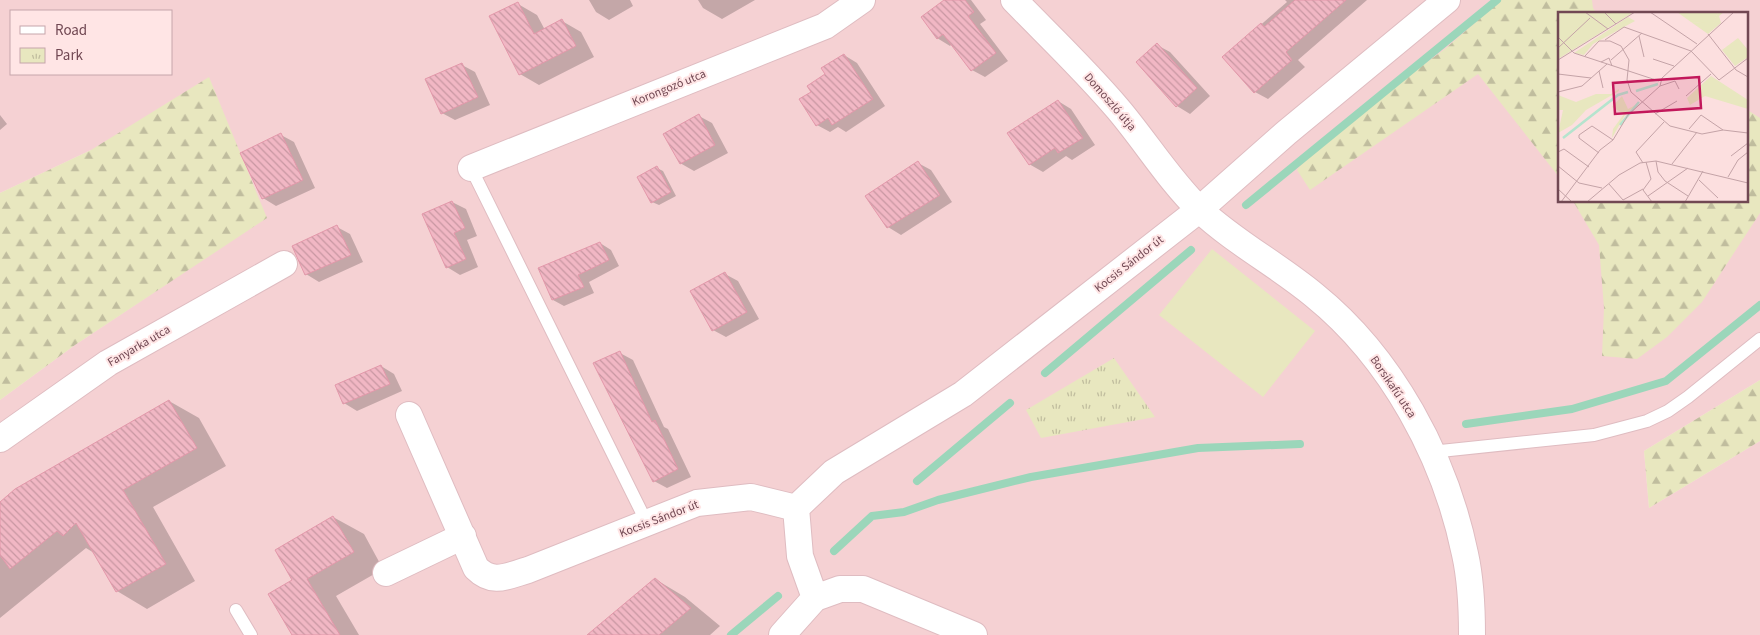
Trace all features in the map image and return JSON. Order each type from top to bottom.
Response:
[{"type":"street","name":"Korongozó utca","points":[[471,168],[825,26],[862,0]]},
{"type":"street","name":"Domoszló útja","points":[[1014,0],[1118,108],[1176,184],[1200,209]]},
{"type":"street","name":"Kocsis Sándor út","points":[[462,536],[476,568],[484,576],[501,578],[528,570],[697,503],[751,497],[796,508],[834,472],[963,394],[1200,209],[1286,133],[1447,0]]},
{"type":"street","name":"Borsikafű utca","points":[[1200,209],[1316,296],[1348,328],[1394,385],[1413,415],[1445,486],[1466,555],[1471,593],[1472,635]]},
{"type":"street","name":"Fanyarka utca","points":[[0,439],[108,363],[284,264]]},
{"type":"street","points":[[386,573],[462,536],[409,416]]},
{"type":"street","points":[[796,508],[796,532],[800,556],[816,598]]},
{"type":"street","points":[[782,635],[816,598],[840,589],[863,589],[974,635]]},
{"type":"lane","points":[[471,168],[647,523]]},
{"type":"lane","points":[[1431,452],[1594,435],[1647,421],[1668,412],[1760,339]]},
{"type":"lane","points":[[236,610],[251,635]]},
{"type":"shaded area","points":[[0,0],[1760,0],[1760,380],[1644,451],[1649,508],[1760,441],[1760,635],[0,635],[0,400],[75,345],[267,217],[91,150],[0,193]]},
{"type":"green space","points":[[1501,0],[1592,0],[1596,12],[1558,12],[1558,176],[1478,74],[1310,190],[1297,170],[1321,140],[1445,49]]},
{"type":"green space","points":[[209,77],[267,218],[75,345],[0,400],[0,193],[91,150]]},
{"type":"green space","points":[[1748,110],[1760,118],[1760,213],[1702,302],[1667,337],[1637,359],[1602,356],[1604,308],[1599,245],[1574,202],[1748,202]]},
{"type":"green space","points":[[1212,249],[1315,331],[1263,397],[1159,315]]},
{"type":"green space","points":[[1114,358],[1155,417],[1041,438],[1026,410]]},
{"type":"green space","points":[[1760,380],[1760,441],[1649,508],[1644,451]]},
{"type":"building","points":[[944,0],[965,0],[974,12],[968,16],[996,53],[971,71],[943,34],[937,39],[921,17]]},
{"type":"building","points":[[1295,0],[1346,0],[1286,52],[1292,60],[1254,93],[1222,57],[1261,23],[1264,27]]},
{"type":"building","points":[[518,2],[534,34],[562,19],[576,46],[519,75],[489,16]]},
{"type":"building","points":[[1157,43],[1197,88],[1176,107],[1136,62]]},
{"type":"building","points":[[844,54],[873,99],[832,125],[828,118],[816,126],[799,99],[811,92],[807,86],[825,74],[821,68]]},
{"type":"building","points":[[462,63],[478,97],[441,114],[425,79]]},
{"type":"building","points":[[1058,100],[1083,138],[1058,153],[1055,148],[1029,165],[1007,133]]},
{"type":"building","points":[[699,114],[715,145],[680,164],[663,134]]},
{"type":"building","points":[[281,133],[303,180],[262,199],[240,153]]},
{"type":"building","points":[[918,161],[940,195],[887,228],[865,196]]},
{"type":"building","points":[[657,166],[671,192],[651,203],[637,177]]},
{"type":"building","points":[[452,201],[465,228],[454,233],[466,259],[446,268],[422,214]]},
{"type":"building","points":[[337,225],[351,255],[305,275],[292,246]]},
{"type":"building","points":[[600,242],[609,260],[578,275],[584,287],[552,300],[538,268]]},
{"type":"building","points":[[725,272],[747,312],[712,331],[690,291]]},
{"type":"building","points":[[620,351],[652,422],[655,420],[678,469],[653,482],[593,363]]},
{"type":"building","points":[[381,365],[390,384],[343,404],[335,385]]},
{"type":"building","points":[[169,400],[197,448],[123,490],[166,564],[116,592],[76,523],[63,536],[57,531],[10,569],[0,555],[0,502],[15,489]]},
{"type":"building","points":[[333,516],[354,552],[307,579],[340,635],[292,635],[268,594],[292,580],[275,550]]},
{"type":"building","points":[[655,578],[691,608],[659,635],[587,635]]},
{"type":"waterway","points":[[1246,205],[1497,0]]},
{"type":"waterway","points":[[1045,373],[1191,250]]},
{"type":"waterway","points":[[1466,424],[1572,409],[1666,381],[1760,305]]},
{"type":"waterway","points":[[917,481],[1010,403]]},
{"type":"waterway","points":[[834,551],[872,516],[904,512],[938,500],[1031,477],[1198,448],[1300,444]]},
{"type":"waterway","points":[[731,635],[778,596]]}]
